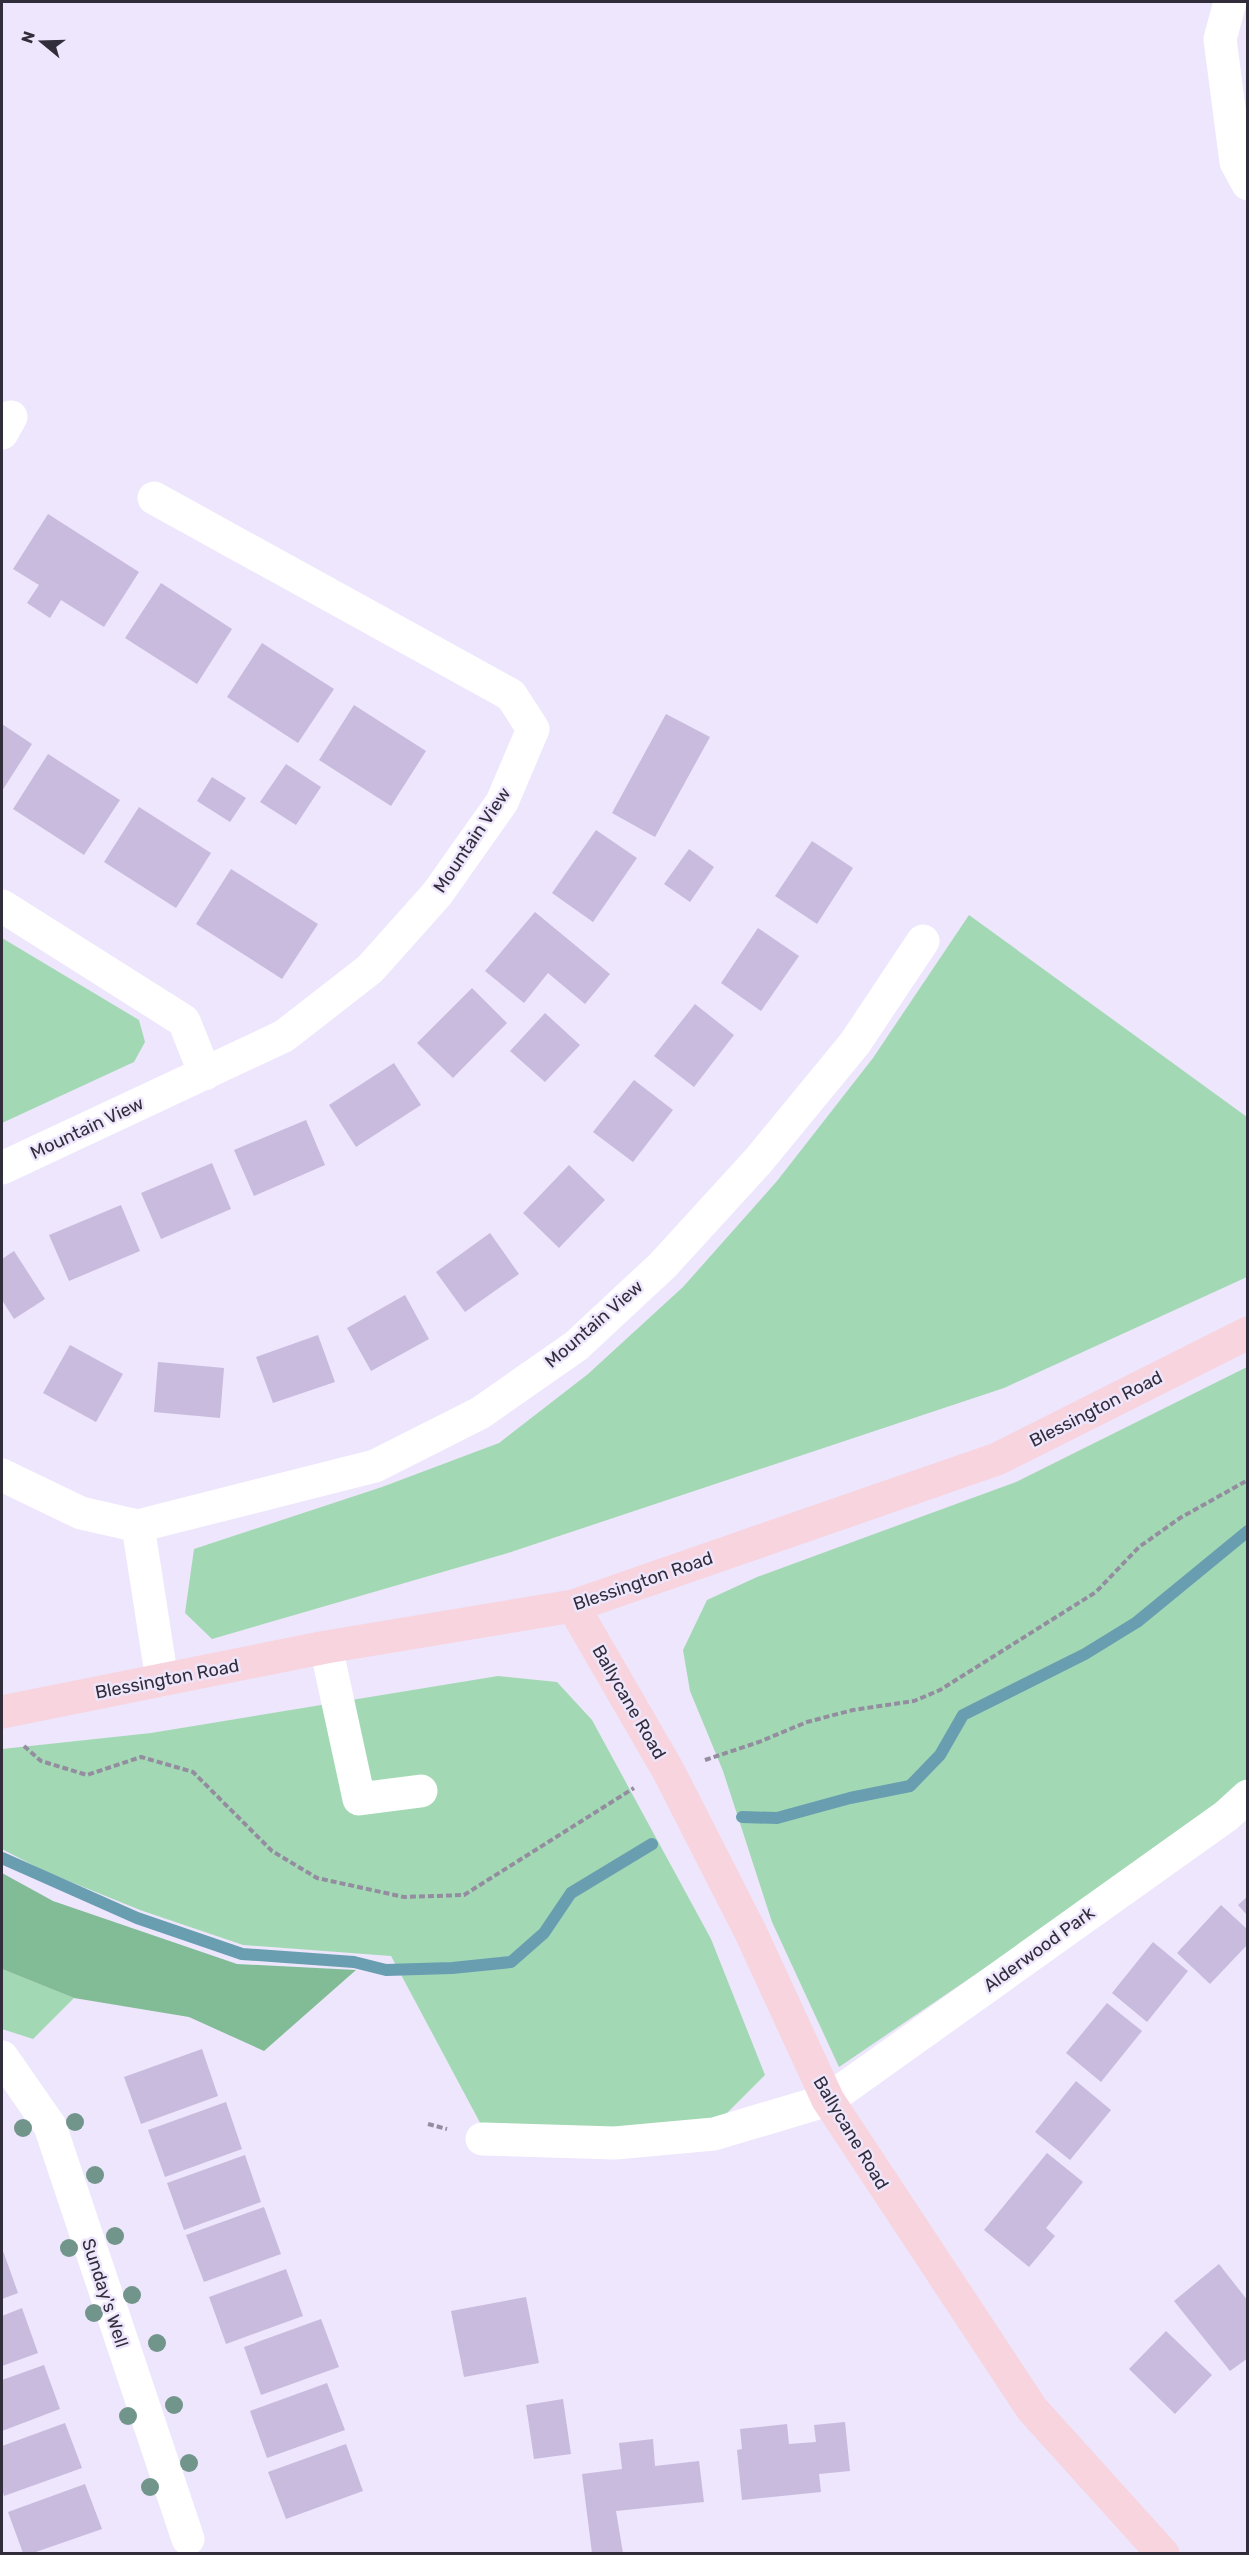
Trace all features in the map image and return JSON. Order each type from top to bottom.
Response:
[{"type":"main road","name":"Blessington Road","points":[[2,1712],[326,1647],[573,1605],[997,1459],[1248,1333]]},
{"type":"main road","name":"Ballycane Road","points":[[573,1605],[669,1772],[750,1931],[828,2100],[1032,2409],[1163,2553]]},
{"type":"street","points":[[1230,2],[1220,39],[1236,162],[1248,184]]},
{"type":"street","name":"Mountain View","points":[[2,1168],[284,1036],[370,969],[437,894],[502,802],[533,729],[511,695],[154,498]]},
{"type":"street","points":[[2,906],[184,1021],[206,1074]]},
{"type":"street","name":"Mountain View","points":[[2,1475],[81,1513],[138,1526],[375,1466],[480,1413],[576,1346],[663,1265],[758,1161],[855,1043],[923,941]]},
{"type":"street","points":[[138,1526],[162,1680]]},
{"type":"street","points":[[326,1647],[359,1799],[421,1791]]},
{"type":"street","name":"Alderwood Park","points":[[482,2139],[615,2143],[714,2133],[828,2100],[1226,1816],[1248,1796]]},
{"type":"street","name":"Sunday's Well","points":[[2,2057],[50,2126],[188,2539]]},
{"type":"green space","points":[[969,915],[1247,1117],[1247,1277],[1004,1388],[508,1553],[212,1639],[185,1613],[194,1549],[382,1487],[499,1443],[588,1374],[683,1287],[777,1181],[873,1058]]},
{"type":"green space","points":[[2,938],[139,1020],[145,1042],[134,1062],[2,1123]]},
{"type":"green space","points":[[1247,1367],[1247,1784],[1219,1809],[839,2067],[772,1922],[723,1771],[690,1691],[683,1650],[707,1600],[757,1577],[1016,1482]]},
{"type":"green space","points":[[498,1676],[557,1682],[592,1720],[711,1939],[765,2075],[712,2128],[485,2132],[391,1956],[243,1945],[140,1910],[44,1871],[2,1849],[2,1749],[151,1733]]},
{"type":"green space","points":[[2,1873],[53,1901],[237,1964],[356,1970],[264,2051],[189,2017],[74,1998],[2,1969]]},
{"type":"green space","points":[[2,1969],[74,1998],[33,2039],[2,2029]]},
{"type":"building","points":[[48,514],[139,572],[104,627],[61,600],[50,618],[27,603],[39,585],[13,569]]},
{"type":"building","points":[[161,583],[232,629],[197,684],[125,638]]},
{"type":"building","points":[[262,643],[334,689],[298,743],[227,697]]},
{"type":"building","points":[[354,705],[426,751],[391,806],[319,760]]},
{"type":"building","points":[[666,714],[710,737],[655,837],[612,813]]},
{"type":"building","points":[[2,724],[32,744],[2,791]]},
{"type":"building","points":[[48,754],[120,800],[84,855],[13,809]]},
{"type":"building","points":[[286,764],[321,787],[296,825],[260,802]]},
{"type":"building","points":[[212,777],[246,798],[230,822],[197,801]]},
{"type":"building","points":[[139,807],[211,853],[176,908],[104,862]]},
{"type":"building","points":[[596,830],[637,858],[593,922],[552,893]]},
{"type":"building","points":[[812,841],[853,868],[817,924],[775,896]]},
{"type":"building","points":[[689,849],[714,867],[690,902],[664,884]]},
{"type":"building","points":[[231,869],[318,924],[282,979],[196,924]]},
{"type":"building","points":[[535,912],[610,974],[585,1004],[548,973],[524,1003],[485,971]]},
{"type":"building","points":[[758,928],[799,956],[761,1011],[721,983]]},
{"type":"building","points":[[472,988],[507,1023],[453,1078],[417,1043]]},
{"type":"building","points":[[695,1004],[734,1035],[694,1087],[654,1056]]},
{"type":"building","points":[[545,1013],[580,1045],[545,1082],[510,1051]]},
{"type":"building","points":[[394,1063],[421,1105],[356,1147],[329,1105]]},
{"type":"building","points":[[634,1080],[673,1110],[633,1162],[593,1132]]},
{"type":"building","points":[[306,1120],[325,1165],[254,1196],[234,1150]]},
{"type":"building","points":[[212,1163],[231,1209],[161,1239],[141,1193]]},
{"type":"building","points":[[569,1165],[605,1200],[559,1248],[523,1213]]},
{"type":"building","points":[[121,1205],[140,1251],[69,1281],[49,1235]]},
{"type":"building","points":[[490,1233],[519,1274],[465,1312],[436,1272]]},
{"type":"building","points":[[14,1251],[45,1299],[14,1319],[2,1300],[2,1259]]},
{"type":"building","points":[[405,1295],[429,1339],[371,1371],[347,1328]]},
{"type":"building","points":[[318,1335],[335,1382],[273,1403],[256,1357]]},
{"type":"building","points":[[70,1345],[123,1374],[96,1422],[43,1393]]},
{"type":"building","points":[[158,1362],[224,1368],[220,1418],[154,1412]]},
{"type":"building","points":[[1248,1896],[1248,1916],[1238,1905]]},
{"type":"building","points":[[1221,1905],[1248,1930],[1248,1944],[1210,1984],[1177,1953]]},
{"type":"building","points":[[1153,1942],[1188,1971],[1147,2022],[1112,1993]]},
{"type":"building","points":[[1107,2003],[1142,2031],[1101,2082],[1066,2053]]},
{"type":"building","points":[[202,2049],[218,2096],[141,2124],[124,2077]]},
{"type":"building","points":[[1076,2081],[1111,2110],[1070,2160],[1035,2132]]},
{"type":"building","points":[[226,2102],[242,2149],[165,2177],[148,2130]]},
{"type":"building","points":[[1047,2153],[1083,2182],[1046,2228],[1055,2236],[1029,2267],[984,2230]]},
{"type":"building","points":[[245,2155],[261,2202],[184,2230],[167,2183]]},
{"type":"building","points":[[264,2207],[281,2254],[204,2282],[186,2235]]},
{"type":"building","points":[[2,2248],[18,2293],[2,2299]]},
{"type":"building","points":[[1219,2264],[1248,2301],[1248,2358],[1230,2371],[1174,2301]]},
{"type":"building","points":[[286,2269],[303,2316],[226,2344],[209,2297]]},
{"type":"building","points":[[526,2297],[539,2363],[464,2377],[451,2311]]},
{"type":"building","points":[[22,2308],[38,2353],[2,2366],[2,2316]]},
{"type":"building","points":[[321,2319],[339,2367],[261,2395],[244,2347]]},
{"type":"building","points":[[1166,2331],[1212,2375],[1175,2414],[1129,2369]]},
{"type":"building","points":[[44,2365],[60,2409],[2,2431],[2,2380]]},
{"type":"building","points":[[327,2383],[345,2430],[267,2458],[250,2411]]},
{"type":"building","points":[[563,2399],[571,2454],[534,2459],[526,2405]]},
{"type":"building","points":[[845,2422],[850,2471],[819,2474],[821,2492],[742,2500],[737,2450],[742,2449],[740,2429],[787,2424],[789,2444],[816,2442],[814,2425]]},
{"type":"building","points":[[65,2423],[82,2468],[4,2496],[2,2446]]},
{"type":"building","points":[[653,2439],[655,2466],[699,2461],[704,2502],[616,2511],[623,2553],[592,2553],[582,2474],[622,2469],[619,2443]]},
{"type":"building","points":[[346,2444],[363,2491],[286,2519],[268,2472]]},
{"type":"building","points":[[85,2484],[102,2529],[33,2553],[23,2553],[8,2512]]},
{"type":"waterway","points":[[742,1817],[777,1818],[850,1798],[910,1786],[940,1755],[963,1715],[1085,1654],[1137,1622],[1248,1531]]},
{"type":"waterway","points":[[2,1858],[137,1918],[242,1954],[354,1962],[386,1970],[452,1968],[511,1962],[544,1933],[571,1893],[652,1844]]}]
